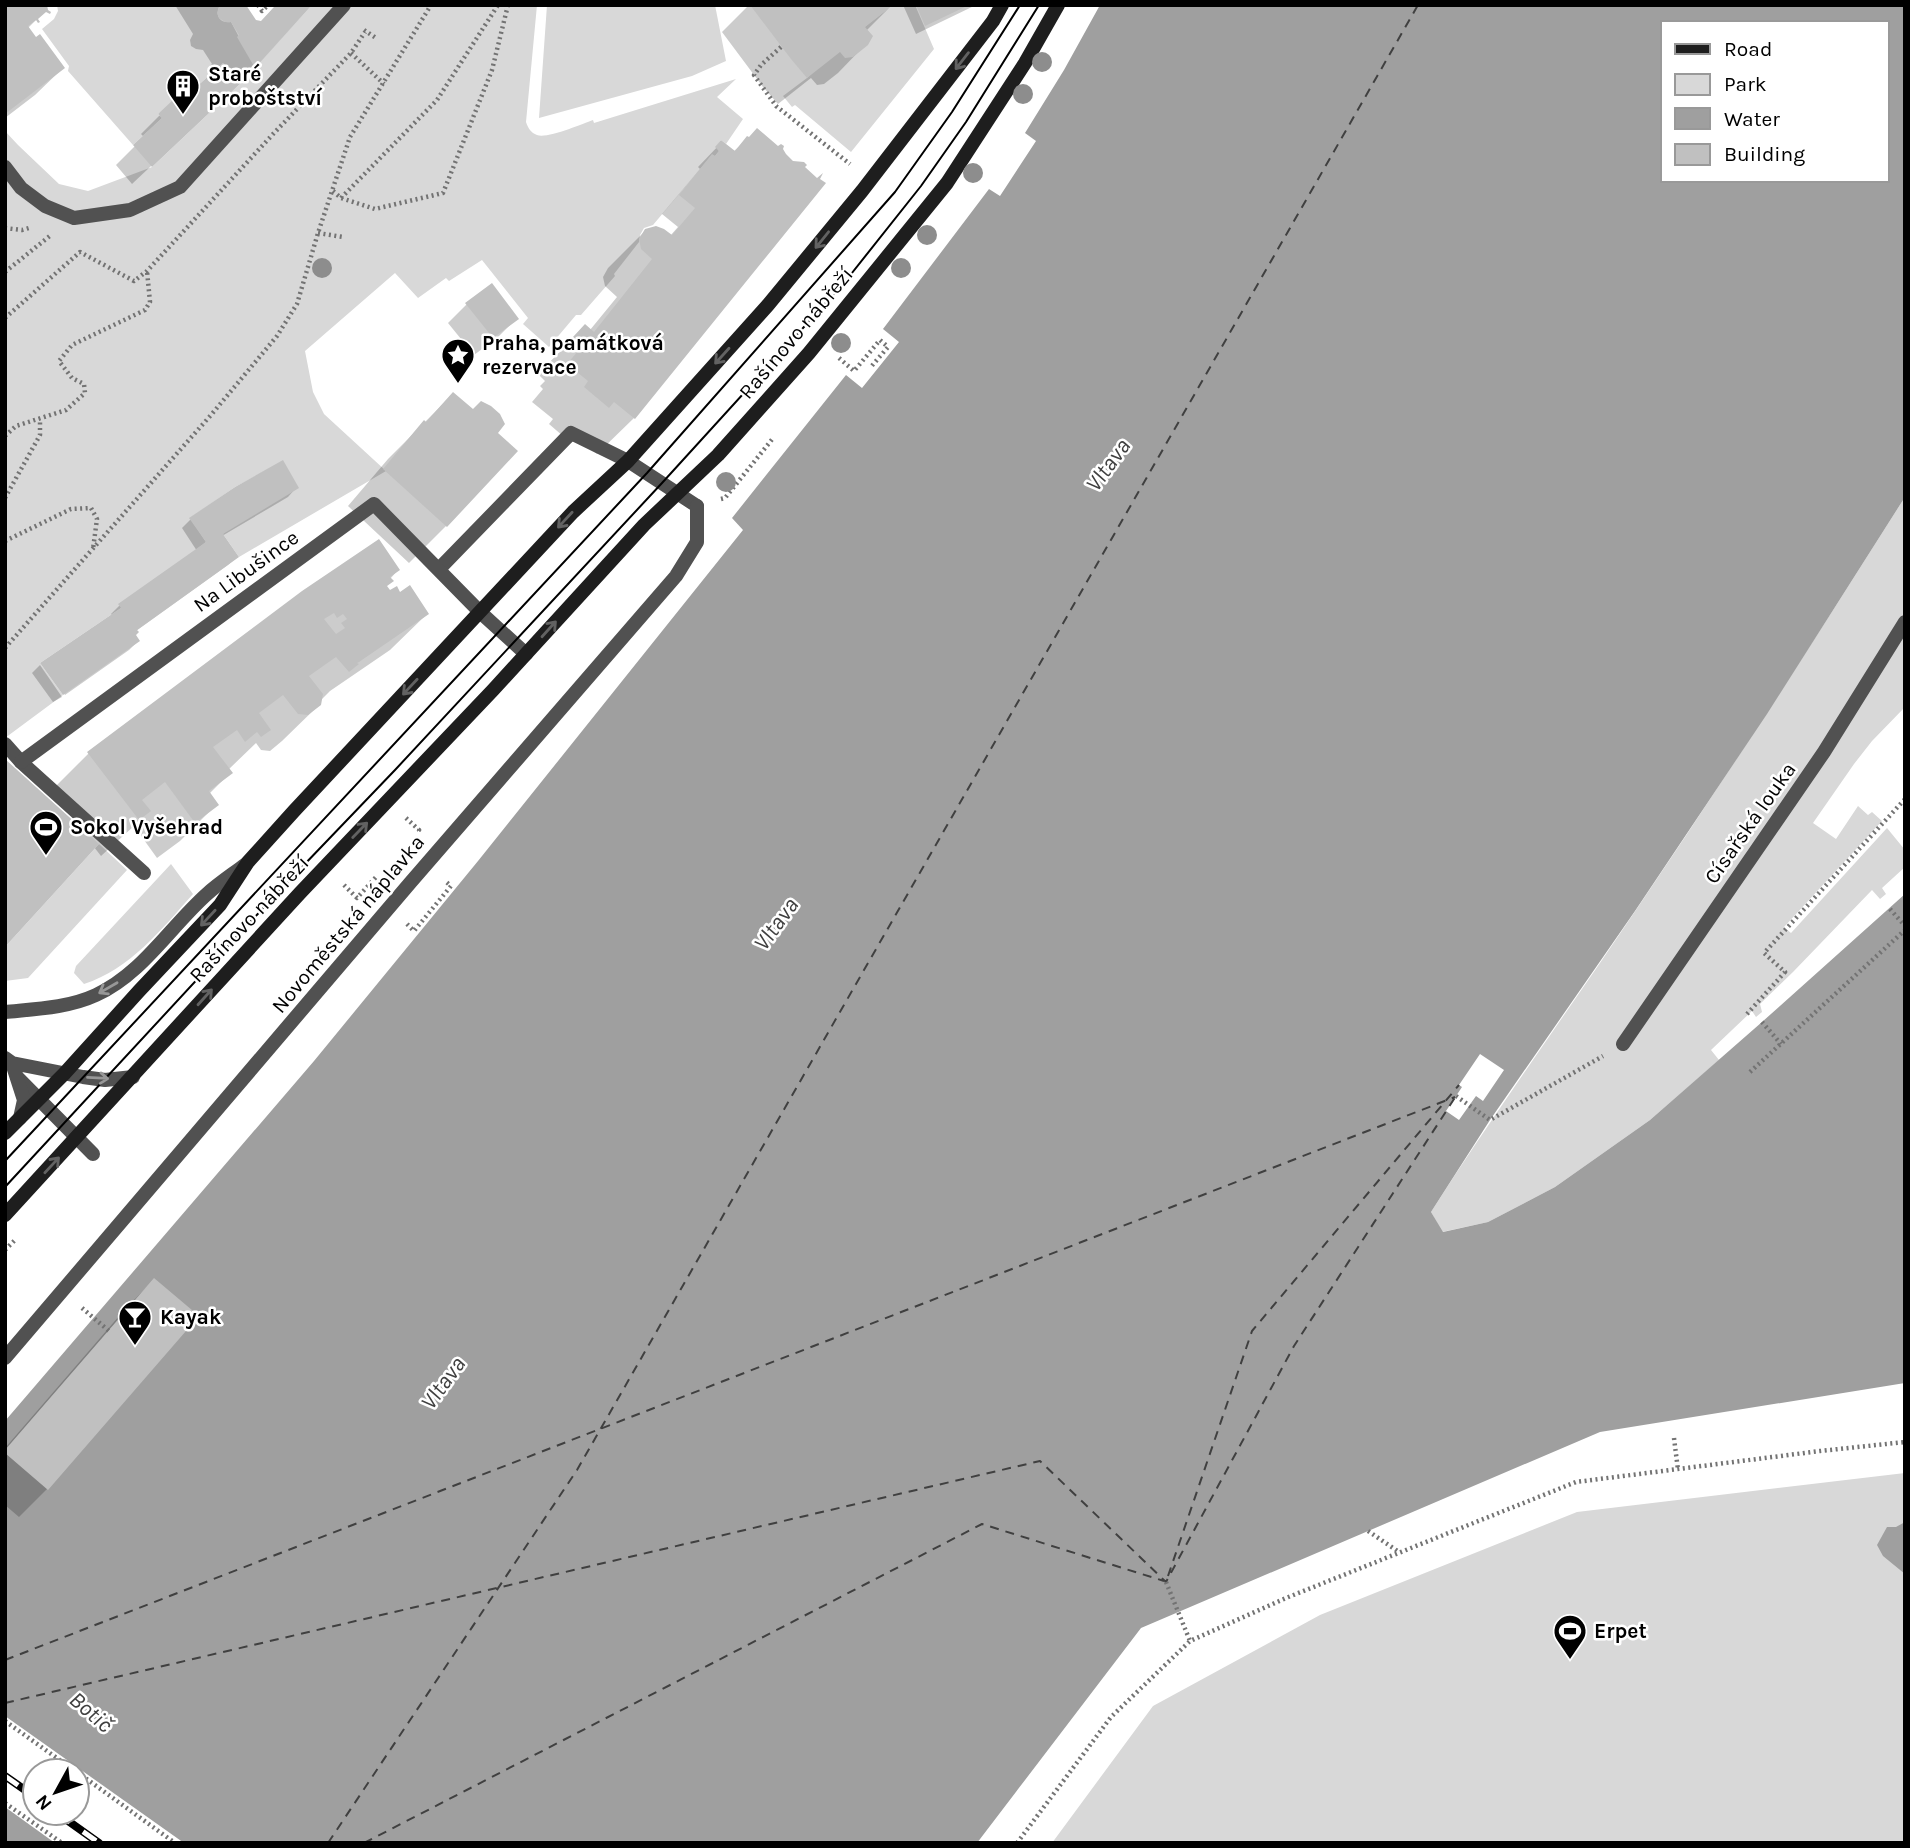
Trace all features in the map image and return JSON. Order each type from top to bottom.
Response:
[{"type":"main road","name":"Rašínovo nábřeží","points":[[5,1133],[64,1074],[220,905],[248,862],[573,512],[628,461],[768,306],[853,202],[979,39],[1002,5]]},
{"type":"main road","name":"Rašínovo nábřeží","points":[[5,1215],[300,893],[644,525],[718,455],[809,353],[939,193],[979,135],[1058,5]]},
{"type":"street","points":[[5,167],[21,188],[45,206],[74,218],[130,211],[180,187],[344,5]]},
{"type":"street","points":[[439,569],[572,433],[628,461],[678,494]]},
{"type":"street","name":"Novoměstská náplavka","points":[[5,1358],[676,576],[697,541],[697,506],[678,494]]},
{"type":"street","name":"Na Libušince","points":[[21,762],[374,504],[480,612]]},
{"type":"street","points":[[480,612],[526,654]]},
{"type":"street","name":"Císařská louka","points":[[1623,1044],[1824,752],[1905,622]]},
{"type":"street","points":[[5,744],[21,762],[144,873]]},
{"type":"street","name":"Rašínovo nábřeží","points":[[5,1012],[57,1006],[86,999],[106,990],[150,954],[207,894],[248,862]]},
{"type":"street","points":[[9,1061],[105,1080],[133,1077]]},
{"type":"street","points":[[9,1061],[18,1078],[24,1100],[20,1118]]},
{"type":"street","points":[[18,1078],[93,1154]]},
{"type":"path","points":[[258,5],[262,12],[268,5]]},
{"type":"path","points":[[5,648],[278,336],[297,304],[350,137],[431,5]]},
{"type":"path","points":[[341,198],[437,100],[498,5]]},
{"type":"path","points":[[333,191],[341,198],[375,209],[443,193],[492,70],[508,5]]},
{"type":"path","points":[[376,38],[365,32],[351,53],[384,84]]},
{"type":"path","points":[[781,47],[754,75],[776,106],[851,165]]},
{"type":"path","points":[[5,272],[74,218]]},
{"type":"path","points":[[318,233],[344,237]]},
{"type":"path","points":[[5,436],[16,426],[66,410],[85,393],[84,384],[72,378],[59,361],[72,345],[145,310],[150,302],[147,271]]},
{"type":"path","points":[[838,358],[854,371],[880,340],[888,347],[870,368]]},
{"type":"path","points":[[5,498],[40,435],[40,419]]},
{"type":"path","points":[[5,541],[71,509],[91,508],[97,519],[93,549]]},
{"type":"path","points":[[1747,1014],[1785,972],[1764,953],[1905,799]]},
{"type":"path","points":[[403,816],[419,830],[414,835]]},
{"type":"path","points":[[340,881],[357,898],[360,894]]},
{"type":"path","points":[[421,923],[446,893]]},
{"type":"path","points":[[1751,1072],[1905,928],[1890,909]]},
{"type":"path","points":[[1762,1022],[1781,1044]]},
{"type":"path","points":[[1456,1096],[1490,1120],[1623,1044]]},
{"type":"path","points":[[63,1291],[109,1331]]},
{"type":"path","points":[[1674,1438],[1678,1470]]},
{"type":"path","points":[[1017,1843],[1111,1717],[1190,1641],[1286,1598],[1576,1482],[1905,1442]]},
{"type":"path","points":[[1368,1531],[1400,1552]]},
{"type":"path","points":[[1166,1582],[1190,1641]]},
{"type":"path","points":[[5,1721],[55,1757]]},
{"type":"path","points":[[91,1783],[175,1843]]},
{"type":"path","points":[[5,1802],[62,1843]]},
{"type":"green space","points":[[57,5],[220,5],[219,18],[224,22],[231,22],[255,67],[312,5],[537,5],[526,122],[535,134],[548,135],[593,120],[594,123],[736,79],[717,97],[743,119],[726,144],[721,140],[716,147],[719,151],[715,156],[712,155],[653,225],[644,228],[639,242],[615,276],[549,347],[523,324],[528,318],[482,260],[449,281],[446,278],[418,298],[395,273],[305,351],[313,392],[324,414],[386,471],[239,557],[223,534],[283,461],[235,487],[190,518],[206,542],[121,608],[40,663],[63,695],[5,738],[5,131],[59,184],[88,191],[152,167],[241,83],[223,63],[194,89],[158,114],[162,118],[133,145],[68,71],[69,66],[42,29],[54,19],[58,11]]},
{"type":"green space","points":[[547,5],[715,5],[726,61],[692,76],[539,118]]},
{"type":"green space","points":[[893,5],[915,5],[934,49],[851,152],[795,105],[792,107],[783,96],[807,78],[840,46]]},
{"type":"green space","points":[[1905,497],[1905,707],[1872,741],[1813,823],[1836,839],[1858,806],[1868,815],[1872,812],[1882,821],[1784,927],[1791,933],[1887,828],[1905,850],[1905,867],[1882,888],[1886,894],[1880,899],[1872,890],[1760,1004],[1762,1012],[1756,1017],[1752,1011],[1711,1050],[1719,1060],[1650,1120],[1555,1187],[1488,1222],[1442,1232],[1431,1212],[1704,808]]},
{"type":"green space","points":[[99,844],[127,870],[28,978],[5,981],[5,947]]},
{"type":"green space","points":[[171,864],[193,894],[144,947],[116,969],[84,984],[74,973],[76,966]]},
{"type":"green space","name":"Erpet","points":[[1905,1473],[1905,1843],[1052,1843],[1153,1706],[1320,1615],[1577,1512]]},
{"type":"water","points":[[1100,5],[1905,5],[1905,497],[1767,714],[1490,1120],[1431,1212],[1443,1232],[1488,1222],[1555,1187],[1650,1120],[1905,894],[1905,1383],[1600,1432],[1141,1628],[977,1843],[5,1843],[5,1421],[314,1061],[478,861],[743,530],[732,518],[846,375],[862,388],[899,342],[883,329],[989,189],[1000,196],[1036,141],[1025,133]]},
{"type":"water","points":[[1905,1522],[1905,1574],[1883,1556],[1877,1545],[1887,1527],[1896,1527]]},
{"type":"pier","points":[[1480,1054],[1504,1070],[1483,1101],[1476,1096],[1459,1120],[1446,1111],[1462,1087],[1459,1085]]},
{"type":"pier","points":[[5,1716],[63,1757],[21,1757],[21,1819],[5,1807]]},
{"type":"pier","points":[[91,1777],[184,1843],[55,1843],[33,1827],[91,1827]]},
{"type":"building","points":[[5,5],[47,5],[50,14],[46,12],[38,19],[40,22],[36,20],[28,26],[36,37],[40,34],[65,68],[5,114]]},
{"type":"building","points":[[220,5],[246,5],[256,20],[261,21],[276,5],[312,5],[255,68],[231,22],[219,18],[217,13]]},
{"type":"building","points":[[750,5],[893,5],[865,27],[873,36],[868,45],[853,57],[845,58],[840,52],[807,78]]},
{"type":"building","points":[[916,5],[969,5],[925,26]]},
{"type":"building","name":"Staré proboštství","points":[[223,63],[241,83],[152,167],[133,145],[162,118],[158,114],[189,85],[194,89]]},
{"type":"building","points":[[757,128],[778,146],[784,146],[786,154],[793,161],[804,162],[807,165],[805,167],[817,178],[823,173],[820,179],[826,183],[635,419],[614,402],[609,408],[584,387],[588,381],[567,364],[578,351],[575,349],[580,343],[573,337],[585,324],[594,332],[652,259],[641,249],[639,239],[645,229],[656,226],[672,235],[695,208],[679,195],[712,154],[715,156],[719,151],[715,147],[721,140],[735,151]]},
{"type":"building","points":[[492,283],[519,319],[493,338],[465,303]]},
{"type":"building","points":[[453,392],[473,409],[481,401],[500,414],[505,424],[498,433],[518,451],[447,527],[383,469],[424,420],[426,422]]},
{"type":"building","points":[[283,460],[299,488],[223,534],[239,557],[137,630],[139,632],[136,635],[140,641],[63,695],[40,663],[121,608],[118,604],[206,542],[189,518],[235,487]]},
{"type":"building","points":[[379,539],[400,570],[390,577],[394,581],[387,586],[390,590],[397,586],[400,592],[410,585],[429,614],[357,663],[359,664],[349,672],[336,657],[309,676],[323,694],[321,705],[308,715],[298,714],[283,695],[259,713],[271,730],[261,737],[257,732],[245,742],[237,730],[213,747],[233,773],[209,791],[219,805],[195,823],[165,782],[142,800],[151,811],[139,820],[87,752],[302,591]],"holes":[[[334,613],[337,618],[343,614],[347,619],[341,623],[345,628],[336,634],[324,619]]]},
{"type":"building","name":"Sokol Vyšehrad","points":[[5,759],[99,844],[5,947]]},
{"type":"building","points":[[154,1278],[199,1316],[48,1490],[5,1453],[5,1450]]},
{"type":"ferry route","points":[[328,1843],[577,1470],[1418,5]]},
{"type":"ferry route","points":[[1168,1576],[1252,1331],[1459,1085]]},
{"type":"ferry route","points":[[5,1703],[1040,1461],[1166,1582],[1294,1346],[1456,1096]]},
{"type":"ferry route","points":[[5,1660],[1455,1097]]},
{"type":"ferry route","points":[[364,1843],[982,1524],[1164,1581]]},
{"type":"tram line","points":[[5,1161],[647,473],[895,192],[952,112],[1020,5]]},
{"type":"tram line","points":[[5,1187],[662,483],[844,283],[921,186],[966,122],[1039,5]]},
{"type":"railway","points":[[5,1776],[21,1787]]},
{"type":"railway","points":[[77,1827],[99,1843]]},
{"type":"place","name":"Staré proboštství","points":[[183,116]]},
{"type":"place","name":"Praha, památková rezervace","points":[[458,385]]},
{"type":"place","name":"Sokol Vyšehrad","points":[[46,857]]},
{"type":"place","name":"Kayak","points":[[135,1347]]},
{"type":"place","name":"Erpet","points":[[1570,1661]]},
{"type":"water label","name":"Vltava","points":[[1108,465]]},
{"type":"water label","name":"Vltava","points":[[776,924]]},
{"type":"water label","name":"Vltava","points":[[443,1383]]},
{"type":"water label","name":"Botič","points":[[91,1712]]}]
